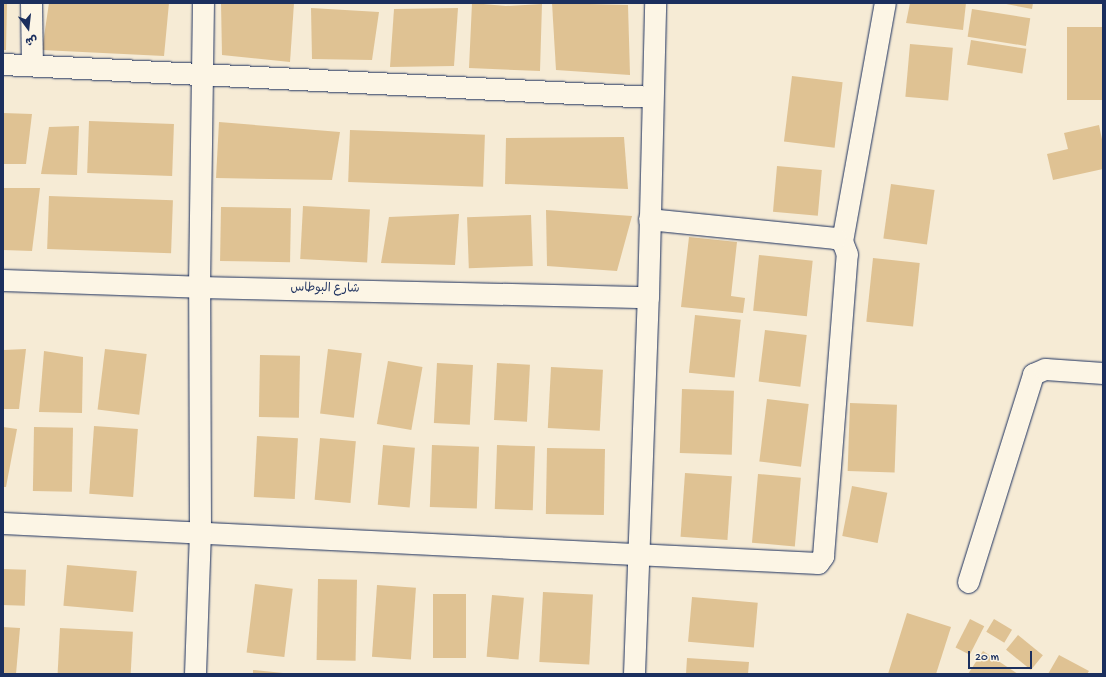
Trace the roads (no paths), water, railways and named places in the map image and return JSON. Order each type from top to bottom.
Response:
[{"type":"street","points":[[31,3],[32,65]]},
{"type":"street","points":[[195,674],[200,532],[199,287],[203,3]]},
{"type":"street","points":[[634,674],[637,554],[648,296],[655,3]]},
{"type":"street","points":[[3,523],[814,563],[820,561],[823,556],[847,254],[842,242],[885,3]]},
{"type":"street","points":[[3,64],[652,97]]},
{"type":"street","points":[[649,219],[835,238],[842,242]]},
{"type":"street","name":"شارع البوطاس","points":[[3,280],[199,287],[648,296]]},
{"type":"street","points":[[968,582],[1033,374],[1045,369],[1103,373]]}]
